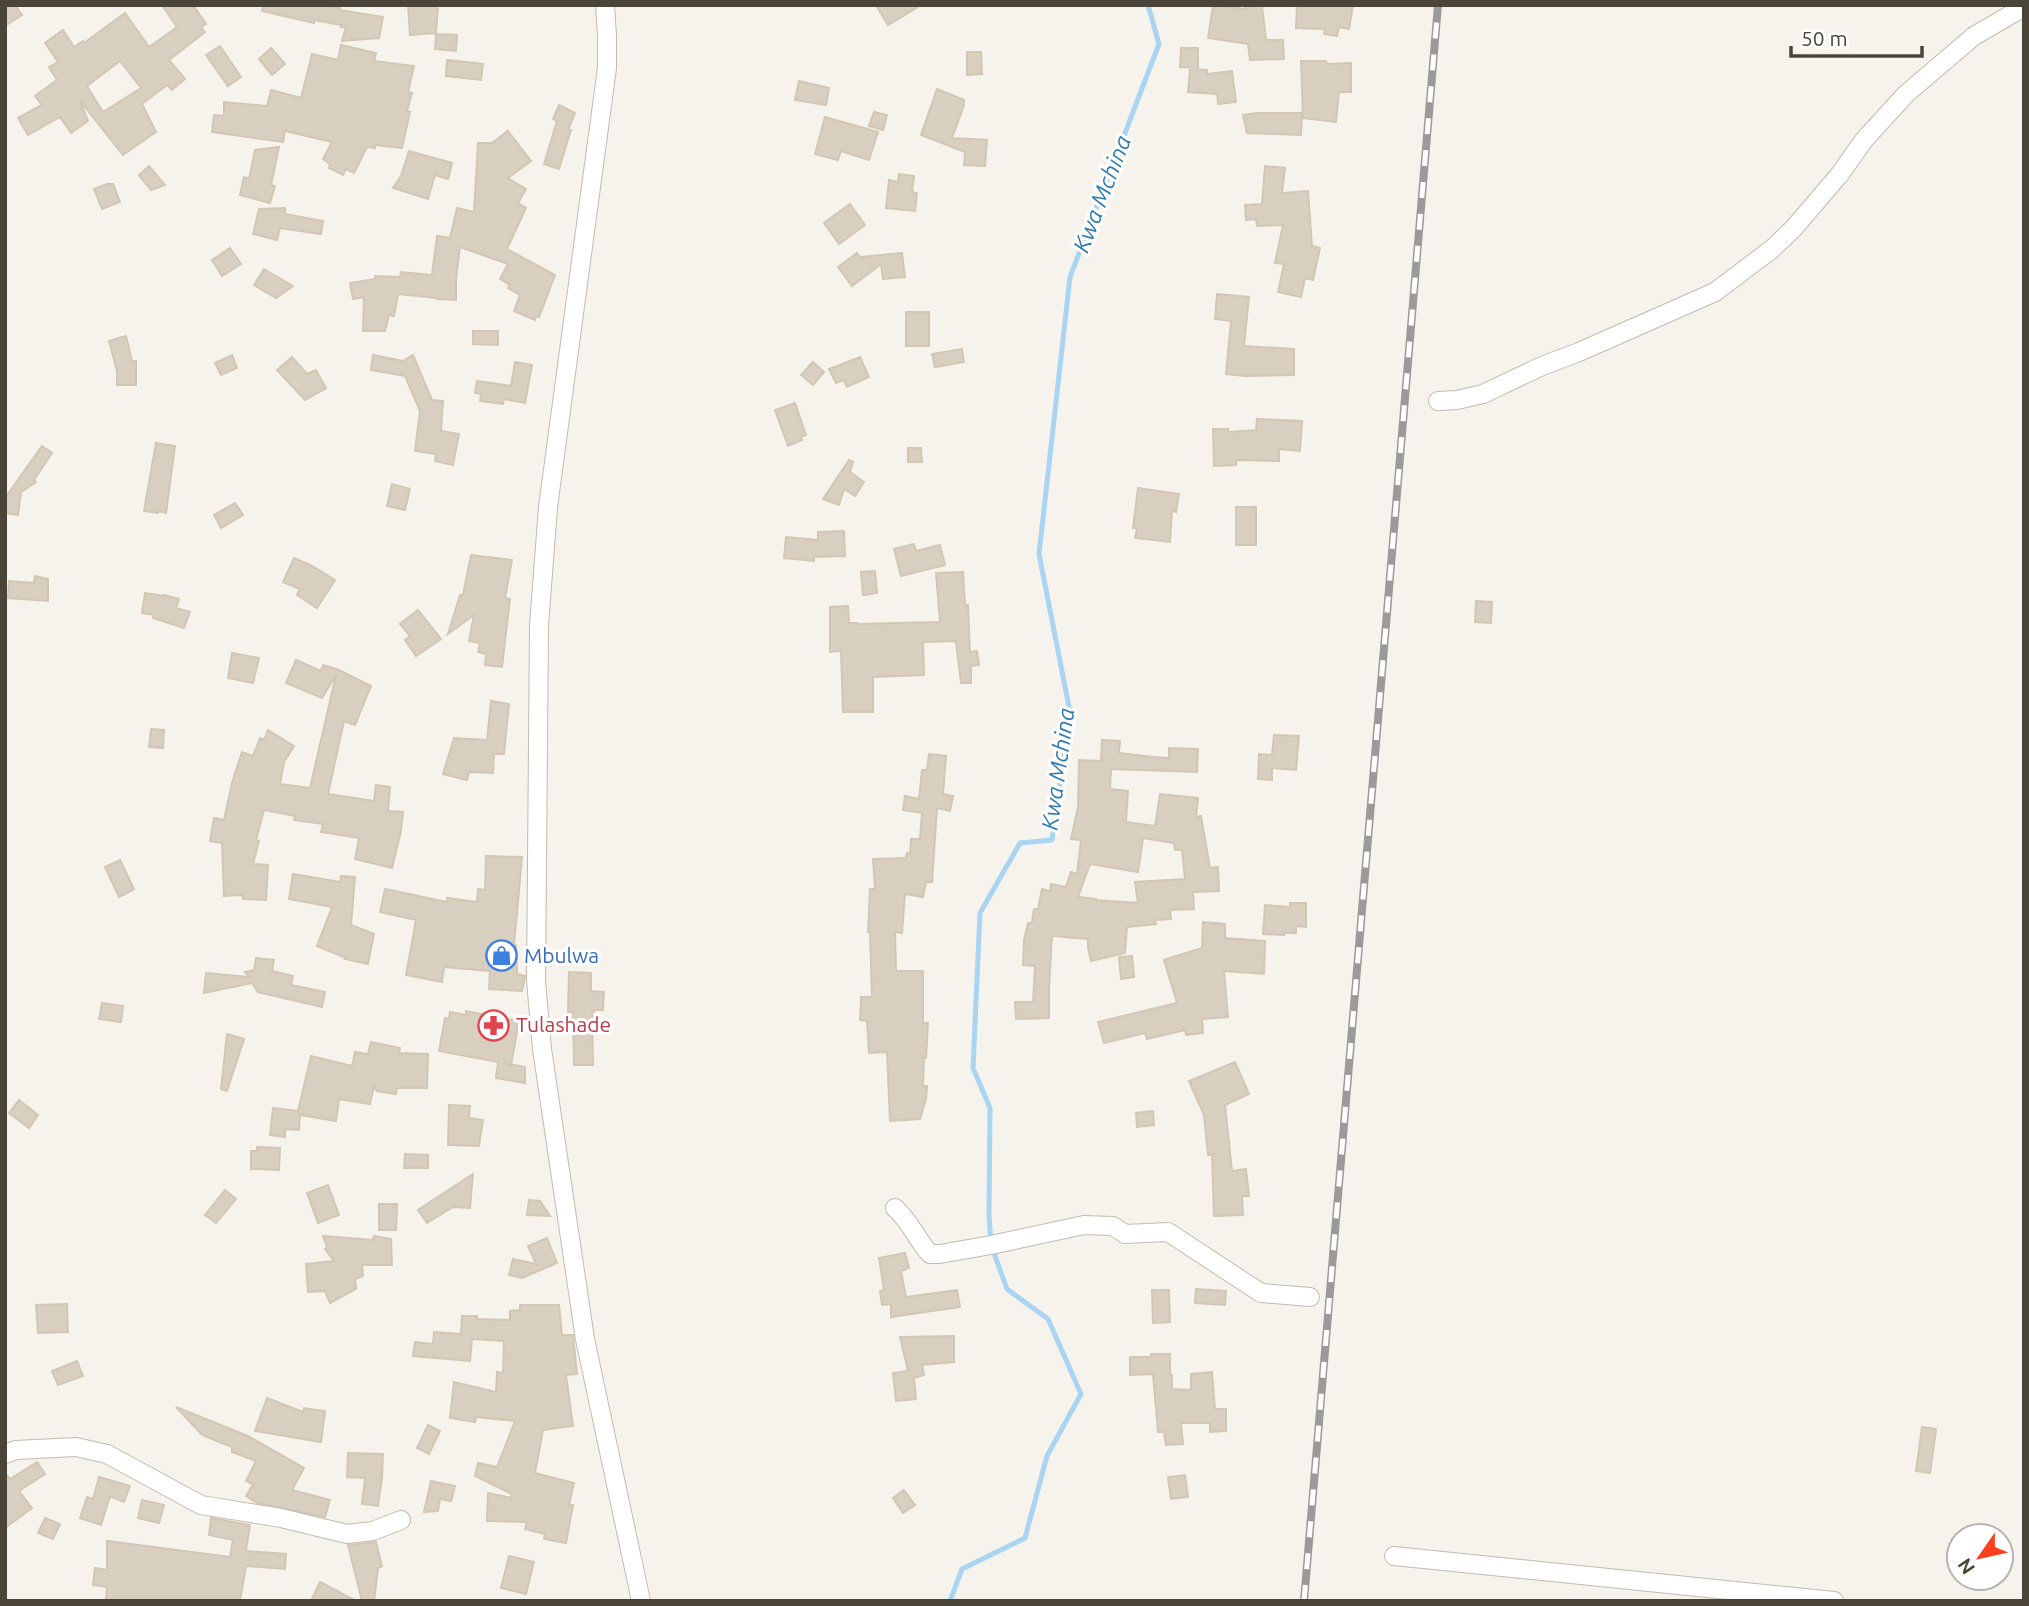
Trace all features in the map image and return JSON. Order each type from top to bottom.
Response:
[{"type":"street","points":[[605,5],[607,68],[548,507],[539,626],[536,981],[542,1049],[585,1339],[641,1601]]},
{"type":"street","points":[[1438,401],[1483,394],[1715,292],[1732,281],[1793,229],[1840,174],[1864,140],[1906,93],[1974,36],[2024,7]]},
{"type":"street","points":[[895,1208],[904,1215],[930,1254],[991,1245],[1084,1225],[1113,1226],[1125,1234],[1168,1232],[1261,1293],[1310,1297]]},
{"type":"street","points":[[5,1454],[16,1450],[76,1447],[107,1454],[201,1505],[281,1518],[347,1534],[373,1531],[401,1520]]},
{"type":"street","points":[[1394,1556],[1834,1601]]},
{"type":"building","points":[[5,5],[15,5],[22,15],[5,26]]},
{"type":"building","points":[[162,5],[193,5],[206,24],[201,27],[205,32],[169,60],[185,79],[172,90],[167,85],[142,104],[156,132],[123,155],[80,101],[88,121],[71,133],[60,117],[28,135],[18,118],[42,105],[35,96],[57,80],[49,67],[58,62],[45,43],[63,30],[74,47],[83,41],[84,43],[125,13],[149,47],[177,27]],"holes":[[[120,61],[141,88],[103,112],[87,86]]]},
{"type":"building","points":[[263,5],[322,5],[383,17],[379,38],[342,41],[346,27],[262,11]]},
{"type":"building","points":[[408,5],[438,5],[436,33],[410,35]]},
{"type":"building","points":[[876,5],[921,5],[888,25]]},
{"type":"building","points":[[1213,5],[1245,9],[1245,5],[1262,5],[1266,40],[1283,40],[1284,59],[1250,60],[1248,44],[1208,38]]},
{"type":"building","points":[[1297,5],[1353,5],[1349,29],[1339,27],[1337,36],[1324,34],[1325,29],[1296,28]]},
{"type":"building","points":[[436,34],[457,35],[456,51],[435,49]]},
{"type":"building","points":[[341,45],[376,53],[374,61],[414,66],[408,92],[412,93],[407,111],[410,112],[402,148],[375,145],[375,148],[367,147],[354,173],[346,169],[343,175],[329,168],[330,164],[323,159],[332,142],[285,131],[283,142],[212,132],[214,115],[224,116],[224,102],[267,106],[271,90],[301,98],[312,54],[338,60]]},
{"type":"building","points":[[220,46],[241,77],[228,86],[206,55]]},
{"type":"building","points":[[271,48],[285,64],[272,75],[259,59]]},
{"type":"building","points":[[1181,48],[1198,48],[1198,68],[1180,67]]},
{"type":"building","points":[[967,52],[981,52],[982,74],[967,75]]},
{"type":"building","points":[[447,60],[483,64],[481,80],[446,76]]},
{"type":"building","points":[[1301,61],[1351,63],[1351,92],[1339,92],[1336,122],[1303,118]]},
{"type":"building","points":[[1190,69],[1207,70],[1207,74],[1232,71],[1236,102],[1218,104],[1217,94],[1188,92]]},
{"type":"building","points":[[799,81],[829,88],[826,105],[795,100]]},
{"type":"building","points":[[937,89],[964,100],[952,138],[987,140],[985,166],[964,165],[965,152],[921,135]]},
{"type":"building","points":[[559,105],[575,113],[559,169],[544,164],[557,121],[553,119]]},
{"type":"building","points":[[874,112],[887,115],[883,130],[869,126]]},
{"type":"building","points":[[1302,113],[1301,135],[1247,133],[1243,115]]},
{"type":"building","points":[[825,117],[878,132],[869,160],[841,151],[838,160],[815,154]]},
{"type":"building","points":[[508,131],[531,161],[508,178],[526,189],[518,203],[526,208],[507,249],[555,275],[539,317],[536,316],[535,320],[514,311],[520,295],[500,279],[508,264],[460,247],[456,300],[398,294],[394,316],[389,315],[385,331],[363,331],[364,297],[353,299],[350,283],[375,279],[375,276],[400,277],[401,272],[432,275],[437,236],[450,238],[457,208],[474,212],[478,143],[492,143]]},
{"type":"building","points":[[279,147],[271,185],[275,186],[270,203],[240,195],[244,177],[249,179],[255,150]]},
{"type":"building","points":[[409,151],[452,163],[448,179],[435,175],[428,199],[393,188],[401,176]]},
{"type":"building","points":[[149,166],[165,185],[151,190],[139,175]]},
{"type":"building","points":[[1265,166],[1285,168],[1282,193],[1308,191],[1312,246],[1320,248],[1313,280],[1305,278],[1301,297],[1278,292],[1284,264],[1275,263],[1283,225],[1257,226],[1256,219],[1246,220],[1245,205],[1262,204]]},
{"type":"building","points":[[899,174],[914,176],[912,192],[917,193],[915,211],[886,208],[889,180],[898,182]]},
{"type":"building","points":[[113,184],[120,202],[102,209],[94,189]]},
{"type":"building","points":[[850,204],[865,225],[839,244],[824,223]]},
{"type":"building","points":[[285,208],[285,214],[323,221],[321,234],[280,228],[277,240],[253,234],[259,209]]},
{"type":"building","points":[[230,248],[241,264],[222,276],[212,260]]},
{"type":"building","points":[[857,253],[860,257],[902,253],[905,277],[883,279],[881,264],[852,286],[838,267]]},
{"type":"building","points":[[264,269],[293,286],[276,298],[254,285]]},
{"type":"building","points":[[1217,294],[1249,297],[1244,346],[1294,349],[1294,375],[1226,374],[1231,321],[1215,319]]},
{"type":"building","points":[[906,312],[929,312],[929,346],[906,346]]},
{"type":"building","points":[[473,331],[498,331],[498,345],[473,344]]},
{"type":"building","points":[[126,336],[132,361],[136,361],[136,385],[117,385],[117,371],[109,341]]},
{"type":"building","points":[[962,349],[964,362],[935,367],[932,354]]},
{"type":"building","points":[[232,355],[237,368],[221,375],[215,363]]},
{"type":"building","points":[[373,355],[403,361],[413,355],[432,400],[443,401],[441,431],[459,434],[453,465],[435,461],[436,454],[415,451],[420,411],[405,376],[371,370]]},
{"type":"building","points":[[292,357],[307,374],[316,370],[326,388],[305,400],[277,370]]},
{"type":"building","points":[[860,357],[869,377],[847,387],[844,380],[836,383],[829,369]]},
{"type":"building","points":[[515,362],[532,365],[525,403],[504,399],[503,404],[480,401],[481,394],[475,393],[477,381],[511,386]]},
{"type":"building","points":[[813,362],[824,372],[813,385],[801,375]]},
{"type":"building","points":[[795,403],[806,435],[801,437],[802,440],[788,446],[775,410]]},
{"type":"building","points":[[1257,419],[1302,421],[1300,451],[1279,449],[1279,461],[1236,460],[1236,465],[1214,466],[1213,429],[1228,429],[1228,432],[1256,430]]},
{"type":"building","points":[[156,443],[175,446],[166,513],[144,511]]},
{"type":"building","points":[[42,446],[52,453],[34,480],[36,482],[21,492],[18,515],[5,513],[5,498]]},
{"type":"building","points":[[908,448],[921,448],[922,462],[908,462]]},
{"type":"building","points":[[849,460],[853,462],[850,472],[864,482],[855,496],[844,489],[839,505],[823,499]]},
{"type":"building","points":[[392,484],[410,489],[405,510],[387,506]]},
{"type":"building","points":[[1138,488],[1179,494],[1176,512],[1172,511],[1170,542],[1135,538],[1137,528],[1133,528]]},
{"type":"building","points":[[235,503],[243,515],[221,528],[214,515]]},
{"type":"building","points":[[1236,507],[1256,507],[1256,545],[1236,545]]},
{"type":"building","points":[[844,531],[845,556],[814,557],[814,561],[784,558],[786,537],[818,540],[818,532]]},
{"type":"building","points":[[914,544],[916,551],[940,545],[945,565],[901,576],[894,549]]},
{"type":"building","points":[[471,555],[512,560],[505,598],[510,599],[502,667],[485,665],[486,654],[478,652],[480,643],[469,641],[474,615],[448,634],[460,595],[463,595]]},
{"type":"building","points":[[294,558],[335,580],[317,608],[297,595],[300,589],[283,582]]},
{"type":"building","points":[[875,571],[877,593],[863,595],[861,572]]},
{"type":"building","points":[[963,572],[965,605],[968,605],[970,652],[977,651],[979,665],[971,666],[971,683],[961,683],[956,641],[923,642],[924,675],[873,677],[873,712],[843,712],[841,651],[830,652],[830,607],[848,606],[849,623],[940,622],[936,573]]},
{"type":"building","points":[[35,576],[48,579],[48,601],[8,598],[9,581],[34,583]]},
{"type":"building","points":[[145,593],[179,599],[176,608],[190,612],[184,628],[153,618],[154,615],[142,613]]},
{"type":"building","points":[[1476,601],[1492,602],[1491,623],[1475,622]]},
{"type":"building","points":[[418,610],[441,639],[416,656],[405,640],[410,636],[400,624]]},
{"type":"building","points":[[232,653],[259,658],[253,683],[228,678]]},
{"type":"building","points":[[296,660],[321,671],[323,665],[339,670],[371,686],[355,725],[344,721],[328,794],[374,801],[376,785],[390,787],[388,811],[403,812],[392,868],[355,859],[359,838],[321,832],[323,824],[294,820],[295,816],[264,810],[253,864],[268,865],[266,900],[243,899],[243,895],[224,896],[222,843],[210,841],[214,818],[224,820],[242,752],[253,756],[260,738],[264,740],[268,730],[294,746],[284,762],[280,784],[310,788],[336,675],[322,698],[286,683]]},
{"type":"building","points":[[491,701],[509,704],[504,754],[494,754],[493,773],[469,772],[467,780],[443,774],[454,738],[487,740]]},
{"type":"building","points":[[151,729],[164,730],[163,748],[149,747]]},
{"type":"building","points":[[1274,735],[1299,736],[1296,770],[1272,768],[1272,780],[1258,779],[1259,754],[1272,755]]},
{"type":"building","points":[[1102,740],[1120,741],[1119,753],[1153,757],[1169,758],[1169,748],[1198,749],[1197,772],[1111,769],[1110,789],[1128,791],[1126,822],[1155,826],[1160,794],[1198,798],[1196,817],[1201,816],[1210,868],[1218,867],[1219,891],[1193,892],[1194,909],[1170,910],[1171,919],[1155,920],[1156,924],[1127,927],[1125,953],[1091,961],[1088,939],[1052,936],[1049,1018],[1016,1019],[1015,1002],[1033,1002],[1035,966],[1023,965],[1024,940],[1028,923],[1032,923],[1034,909],[1038,909],[1042,889],[1050,891],[1051,884],[1066,887],[1071,872],[1077,874],[1081,840],[1071,839],[1078,807],[1079,760],[1101,761]],"holes":[[[1143,838],[1174,843],[1175,850],[1182,850],[1185,879],[1135,882],[1138,903],[1078,897],[1090,864],[1138,872]]]},
{"type":"building","points":[[929,754],[946,756],[943,794],[953,796],[950,811],[937,808],[932,882],[926,882],[923,897],[905,894],[902,933],[895,932],[896,971],[923,971],[923,1023],[928,1023],[923,1086],[927,1086],[926,1099],[920,1119],[890,1121],[887,1052],[869,1053],[867,1021],[860,1020],[861,997],[872,997],[868,932],[870,889],[875,889],[873,859],[906,858],[907,853],[910,854],[911,839],[920,839],[922,813],[903,810],[905,796],[919,799],[922,770],[927,770]]},
{"type":"building","points":[[486,856],[522,857],[514,946],[516,945],[517,974],[525,976],[522,991],[489,989],[490,971],[444,967],[442,982],[406,975],[416,920],[380,912],[385,889],[447,902],[447,898],[477,902],[478,889],[485,890]]},
{"type":"building","points":[[120,860],[134,889],[119,897],[105,867]]},
{"type":"building","points":[[293,874],[340,882],[341,876],[355,877],[351,925],[374,934],[368,964],[345,959],[317,946],[332,907],[289,899]]},
{"type":"building","points":[[1290,903],[1306,903],[1306,927],[1296,926],[1296,933],[1284,935],[1263,934],[1265,905],[1290,907]]},
{"type":"building","points":[[1203,922],[1225,924],[1225,938],[1265,941],[1264,974],[1224,971],[1228,1017],[1202,1019],[1203,1033],[1186,1035],[1185,1030],[1147,1039],[1145,1033],[1104,1043],[1098,1022],[1177,1003],[1164,960],[1202,948]]},
{"type":"building","points":[[1132,956],[1134,977],[1121,979],[1119,957]]},
{"type":"building","points":[[256,958],[274,960],[272,971],[293,976],[291,985],[325,992],[322,1007],[258,992],[252,983],[204,993],[206,973],[249,977],[245,972],[254,970]]},
{"type":"building","points":[[569,972],[591,973],[591,991],[604,992],[603,1010],[592,1012],[593,1065],[574,1065],[573,1012],[568,1012]]},
{"type":"building","points":[[102,1003],[123,1006],[121,1022],[99,1019]]},
{"type":"building","points":[[466,1011],[519,1021],[511,1064],[525,1067],[525,1083],[496,1078],[498,1062],[439,1051],[445,1018],[449,1019],[450,1012],[466,1015]]},
{"type":"building","points":[[227,1034],[244,1039],[227,1091],[221,1089]]},
{"type":"building","points":[[371,1042],[400,1048],[399,1053],[428,1054],[427,1088],[397,1088],[396,1094],[377,1091],[374,1086],[370,1104],[339,1099],[336,1121],[300,1115],[299,1130],[285,1129],[285,1137],[270,1135],[273,1108],[298,1111],[311,1056],[352,1066],[355,1052],[368,1054]]},
{"type":"building","points":[[1235,1062],[1249,1094],[1225,1105],[1232,1171],[1246,1169],[1249,1196],[1242,1196],[1243,1215],[1214,1216],[1212,1155],[1208,1155],[1204,1115],[1189,1081]]},
{"type":"building","points":[[19,1100],[38,1115],[29,1128],[9,1113]]},
{"type":"building","points":[[449,1105],[470,1106],[469,1118],[483,1120],[479,1146],[448,1145]]},
{"type":"building","points":[[1153,1111],[1154,1125],[1137,1127],[1136,1113]]},
{"type":"building","points":[[257,1147],[280,1148],[279,1170],[251,1169],[251,1151],[257,1151]]},
{"type":"building","points":[[405,1154],[428,1155],[428,1168],[404,1168]]},
{"type":"building","points":[[473,1174],[470,1208],[453,1207],[427,1223],[418,1210]]},
{"type":"building","points":[[328,1185],[339,1215],[318,1223],[307,1193]]},
{"type":"building","points":[[225,1190],[236,1199],[216,1223],[205,1215]]},
{"type":"building","points":[[529,1200],[540,1201],[550,1216],[527,1215]]},
{"type":"building","points":[[379,1204],[397,1204],[396,1230],[379,1230]]},
{"type":"building","points":[[323,1236],[373,1240],[374,1236],[391,1239],[392,1265],[362,1265],[363,1276],[355,1279],[356,1289],[330,1303],[325,1291],[308,1292],[306,1264],[334,1261],[325,1249],[327,1247]]},
{"type":"building","points":[[547,1238],[557,1263],[522,1278],[509,1275],[513,1259],[536,1264],[528,1246]]},
{"type":"building","points":[[905,1253],[909,1268],[901,1271],[906,1297],[957,1290],[960,1307],[891,1317],[891,1304],[882,1305],[880,1291],[884,1290],[879,1258]]},
{"type":"building","points":[[1196,1289],[1226,1291],[1225,1305],[1195,1303]]},
{"type":"building","points":[[1152,1290],[1169,1290],[1170,1322],[1153,1323]]},
{"type":"building","points":[[67,1304],[68,1332],[38,1333],[36,1305]]},
{"type":"building","points":[[520,1305],[559,1305],[562,1335],[573,1335],[577,1374],[566,1375],[573,1426],[543,1430],[535,1473],[574,1483],[566,1543],[544,1539],[545,1534],[525,1529],[527,1522],[487,1521],[488,1493],[511,1498],[512,1494],[475,1476],[478,1463],[497,1467],[515,1421],[476,1417],[475,1422],[450,1418],[454,1382],[496,1392],[497,1372],[503,1373],[504,1341],[472,1339],[470,1361],[413,1356],[415,1342],[433,1344],[434,1332],[461,1334],[462,1316],[510,1320],[510,1311],[520,1310]]},
{"type":"building","points":[[954,1336],[954,1362],[922,1365],[924,1375],[914,1378],[916,1399],[896,1401],[893,1373],[908,1371],[900,1337]]},
{"type":"building","points":[[1151,1354],[1170,1354],[1172,1389],[1191,1390],[1191,1374],[1212,1372],[1215,1409],[1226,1409],[1226,1431],[1210,1432],[1210,1423],[1181,1423],[1183,1444],[1166,1445],[1164,1432],[1158,1432],[1153,1374],[1130,1375],[1130,1357],[1151,1357]]},
{"type":"building","points":[[77,1361],[83,1376],[58,1385],[52,1371]]},
{"type":"building","points":[[267,1398],[303,1412],[304,1408],[325,1411],[321,1442],[255,1431]]},
{"type":"building","points":[[176,1407],[248,1436],[304,1468],[292,1490],[330,1500],[325,1517],[257,1503],[246,1496],[253,1484],[246,1481],[256,1461],[232,1452],[232,1447],[202,1435]]},
{"type":"building","points":[[428,1425],[440,1431],[429,1454],[417,1448]]},
{"type":"building","points":[[1922,1427],[1936,1429],[1930,1473],[1916,1471]]},
{"type":"building","points":[[348,1453],[383,1454],[378,1506],[362,1504],[365,1478],[347,1477]]},
{"type":"building","points":[[37,1462],[45,1474],[19,1491],[32,1508],[5,1528],[5,1473],[10,1479]]},
{"type":"building","points":[[1185,1475],[1188,1497],[1171,1499],[1168,1477]]},
{"type":"building","points":[[99,1477],[130,1486],[124,1502],[110,1496],[101,1525],[80,1518],[87,1497],[93,1499]]},
{"type":"building","points":[[431,1481],[455,1486],[451,1501],[440,1499],[438,1511],[424,1512]]},
{"type":"building","points":[[904,1490],[915,1505],[903,1513],[893,1498]]},
{"type":"building","points":[[142,1500],[164,1505],[159,1523],[138,1518]]},
{"type":"building","points":[[45,1518],[60,1524],[53,1539],[38,1533]]},
{"type":"building","points":[[211,1518],[250,1525],[246,1551],[286,1554],[285,1569],[246,1566],[240,1601],[106,1600],[107,1587],[93,1585],[95,1568],[107,1570],[107,1541],[230,1557],[233,1540],[209,1535]]},
{"type":"building","points":[[376,1542],[382,1566],[378,1568],[374,1601],[362,1601],[348,1545]]},
{"type":"building","points":[[509,1556],[534,1562],[526,1594],[501,1588]]},
{"type":"building","points":[[320,1582],[356,1601],[311,1601]]},
{"type":"waterway","name":"Kwa Mchina","points":[[950,1601],[962,1569],[1025,1538],[1047,1456],[1081,1394],[1048,1319],[1007,1289],[991,1245],[990,1108],[973,1068],[980,913],[1020,843],[1052,840],[1070,712],[1039,554],[1070,277],[1159,44],[1148,5]]},
{"type":"railway","points":[[1304,1601],[1438,5]]},
{"type":"place","name":"Mbulwa","points":[[501,956]]},
{"type":"place","name":"Tulashade","points":[[493,1025]]}]
